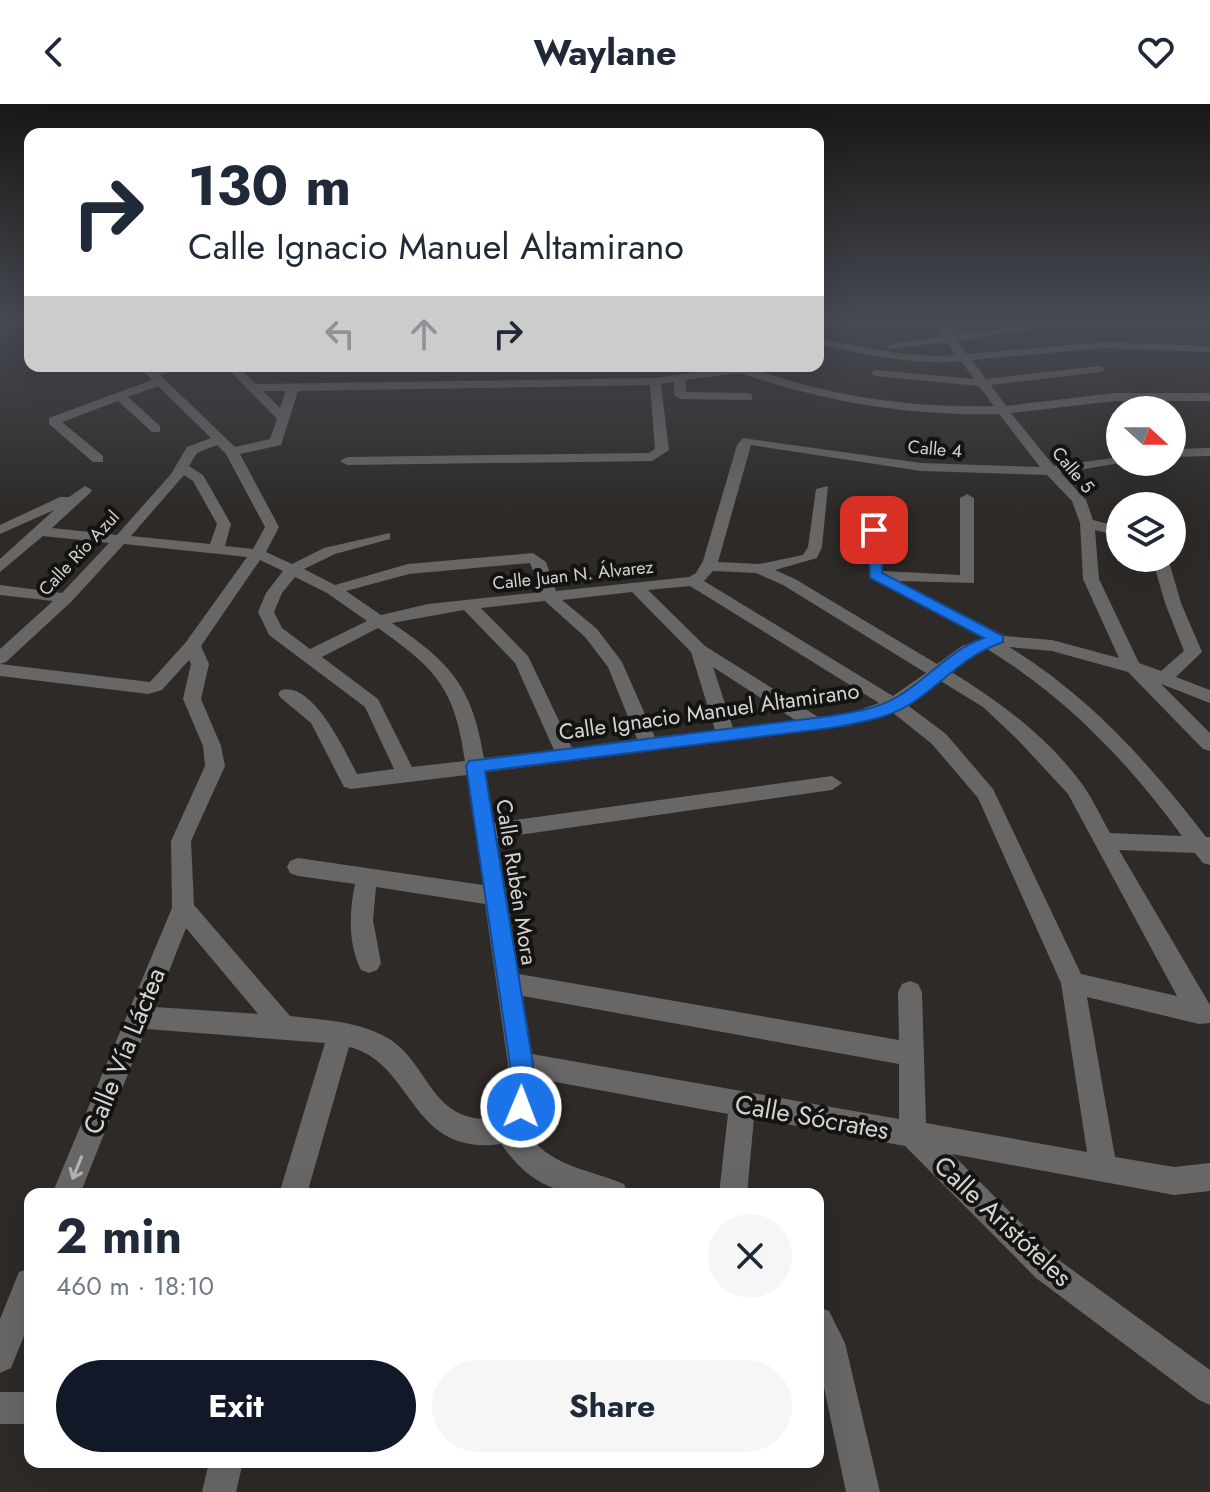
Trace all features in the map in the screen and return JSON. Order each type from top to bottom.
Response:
[{"type":"street","points":[[98,459],[53,421],[120,396],[137,384]]},
{"type":"street","points":[[0,670],[148,688],[162,681],[192,646],[258,554],[272,527],[232,452],[161,384]]},
{"type":"street","points":[[248,384],[282,417]]},
{"type":"street","points":[[252,388],[430,384]]},
{"type":"street","points":[[347,461],[652,457],[662,450],[655,384]]},
{"type":"street","points":[[680,384],[680,395],[748,397]]},
{"type":"street","points":[[779,384],[869,403],[914,408],[1002,410],[1099,398],[1164,394],[1210,397]]},
{"type":"street","name":"Calle 5","points":[[981,384],[1079,500],[1087,523]]},
{"type":"street","points":[[232,452],[276,442],[293,387]]},
{"type":"street","points":[[120,396],[156,429]]},
{"type":"street","name":"Calle Río Azul","points":[[0,658],[66,598],[122,538],[182,468],[192,450],[218,440]]},
{"type":"street","name":"Calle 4","points":[[708,566],[743,445],[748,441],[921,467],[1052,471],[1106,463]]},
{"type":"street","points":[[1186,453],[1210,452]]},
{"type":"street","points":[[182,468],[198,478],[224,524],[216,550]]},
{"type":"street","points":[[823,489],[815,547],[809,558],[759,569],[708,566],[693,581],[895,705],[939,739],[986,794],[1073,983],[1103,1169]]},
{"type":"street","points":[[0,530],[85,490],[0,567]]},
{"type":"street","points":[[875,575],[968,580],[967,498]]},
{"type":"street","points":[[1106,528],[1087,523],[1091,579],[1132,666],[1210,744]]},
{"type":"street","points":[[874,530],[875,575]]},
{"type":"street","name":"Calle Rubén Mora","points":[[40,531],[258,554],[333,590],[429,656],[453,687],[469,724],[521,1064],[521,1107],[507,1130]]},
{"type":"street","points":[[385,536],[351,545],[291,568],[273,592],[266,612],[275,631],[312,655],[372,703],[406,775]]},
{"type":"street","points":[[333,590],[408,569],[526,558],[538,562],[551,598],[591,633],[616,666],[649,745]]},
{"type":"street","points":[[759,569],[789,582],[941,672],[989,703],[1025,735],[1075,789],[1205,1014]]},
{"type":"street","points":[[1164,572],[1193,652],[1164,678]]},
{"type":"street","points":[[875,575],[993,640],[1059,688],[1126,750],[1207,849]]},
{"type":"street","name":"Calle Juan N. Álvarez","points":[[312,655],[379,621],[428,609],[693,581]]},
{"type":"street","points":[[637,588],[699,650],[815,724]]},
{"type":"street","points":[[0,590],[66,598]]},
{"type":"street","points":[[468,605],[522,660],[566,755]]},
{"type":"street","points":[[993,640],[1034,642],[1132,666],[1210,697]]},
{"type":"street","name":"Calle Ignacio Manuel Altamirano","points":[[287,694],[318,719],[351,782],[861,717],[895,705],[970,649],[993,640]]},
{"type":"street","points":[[192,646],[200,664],[192,699],[212,746],[215,766],[181,841],[183,908],[284,1027]]},
{"type":"street","points":[[699,650],[726,735]]},
{"type":"street","points":[[485,832],[832,783]]},
{"type":"street","points":[[1107,841],[1207,849]]},
{"type":"street","points":[[298,867],[495,896]]},
{"type":"street","points":[[368,877],[360,906],[360,931],[369,963]]},
{"type":"street","name":"Calle Vía Láctea","points":[[68,1188],[183,908]]},
{"type":"street","points":[[509,983],[911,1054]]},
{"type":"street","points":[[1073,983],[1205,1014]]},
{"type":"street","points":[[910,992],[913,1135]]},
{"type":"street","points":[[137,1017],[284,1027],[340,1034],[378,1045],[436,1113],[458,1131],[480,1136],[507,1130],[527,1160],[565,1180],[593,1188]]},
{"type":"street","points":[[295,1188],[340,1034]]},
{"type":"street","name":"Calle Sócrates","points":[[521,1064],[1174,1181],[1210,1177]]},
{"type":"street","points":[[734,1188],[742,1104]]},
{"type":"street","name":"Calle Aristóteles","points":[[913,1135],[1046,1268],[1210,1389]]},
{"type":"street","points":[[0,1357],[24,1298]]},
{"type":"street","points":[[824,1332],[830,1343],[863,1492]]},
{"type":"street","points":[[0,1408],[24,1408]]},
{"type":"street","points":[[219,1492],[225,1468]]},
{"type":"route","points":[[521,1107],[521,1064],[475,766],[848,720],[903,701],[970,649],[998,639],[875,575],[874,530]]}]
